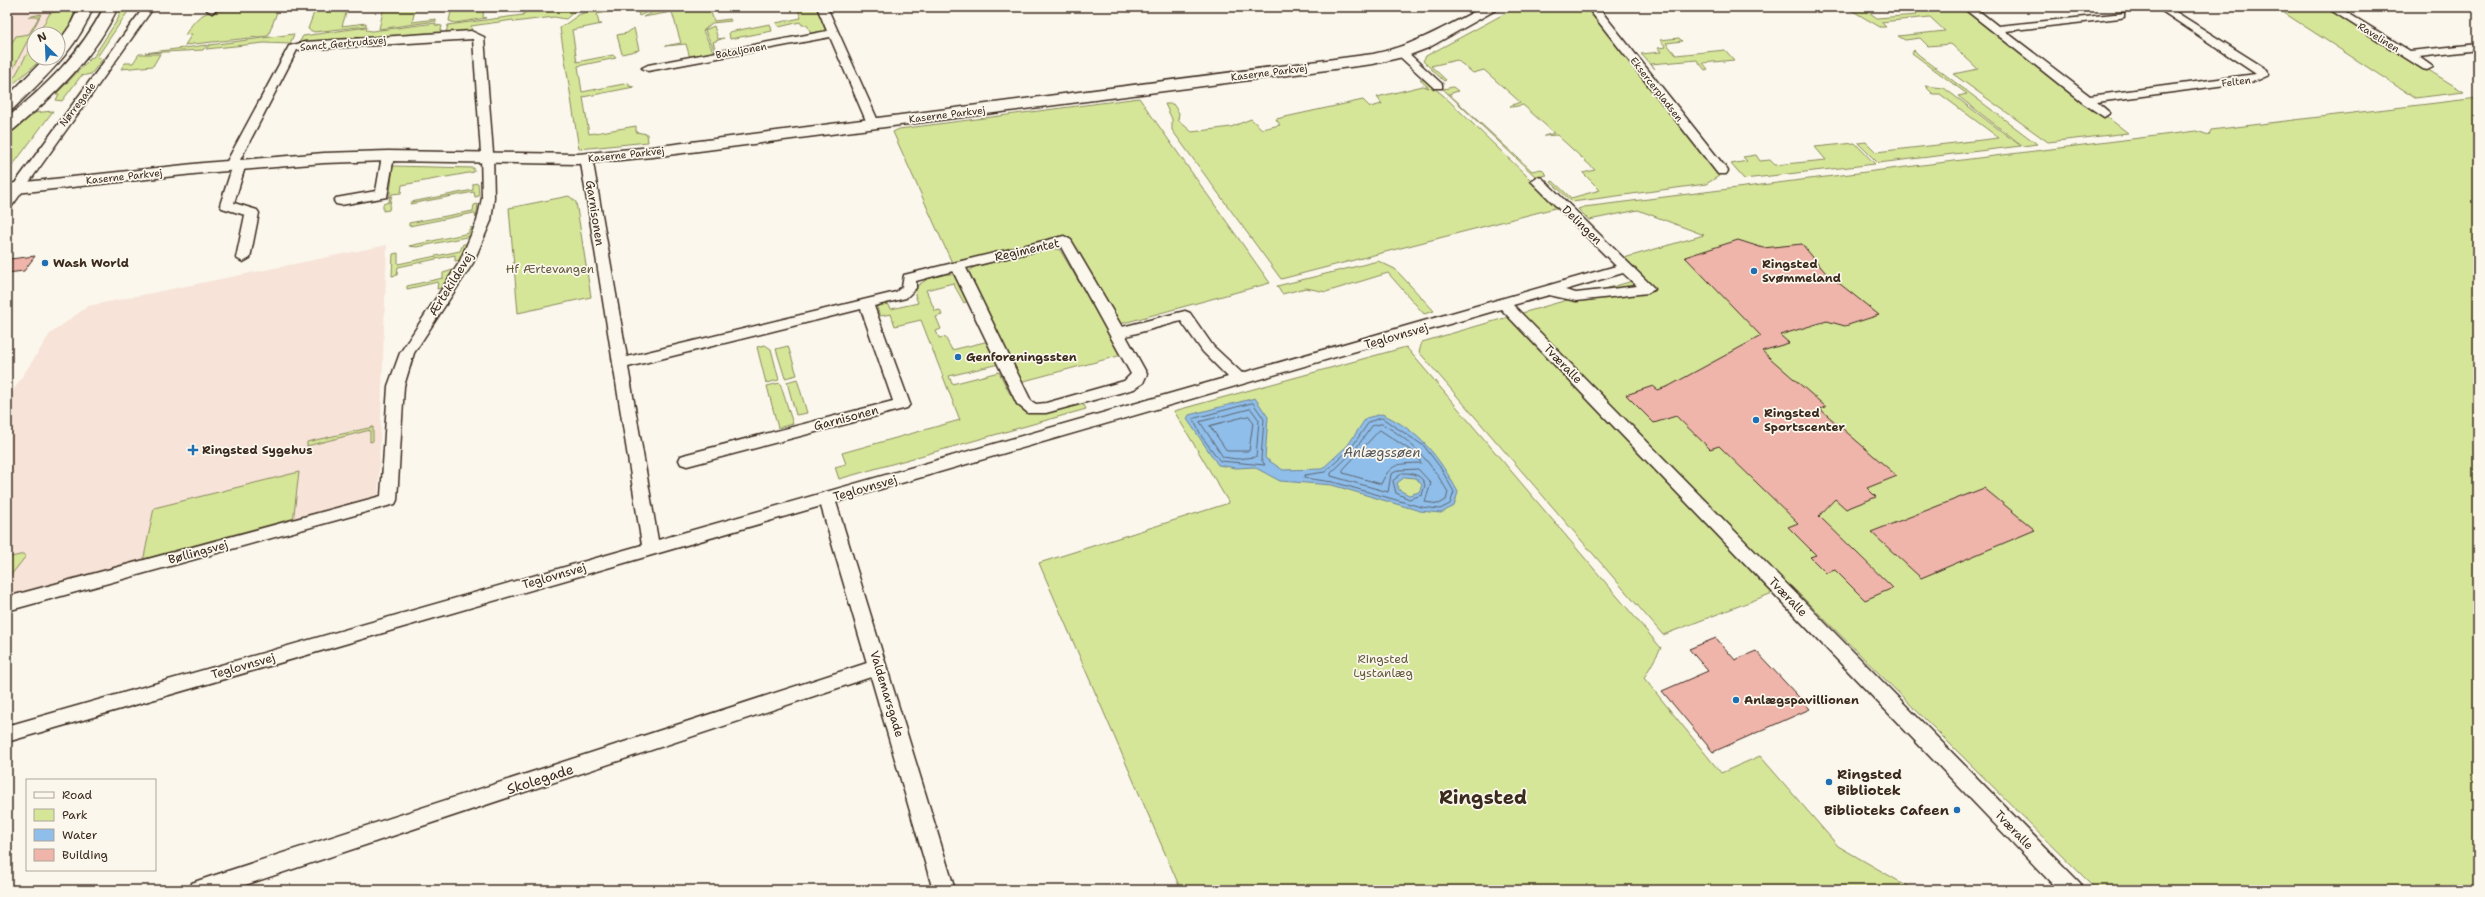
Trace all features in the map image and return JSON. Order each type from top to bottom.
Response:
[{"type":"street","points":[[66,44],[83,17],[86,7]]},
{"type":"street","points":[[7,126],[41,99],[87,52],[102,28],[111,7]]},
{"type":"street","name":"Nørregade","points":[[7,203],[12,188],[149,7]]},
{"type":"street","points":[[822,7],[873,123]]},
{"type":"street","name":"Kaserne Parkvej","points":[[12,188],[235,164],[388,156],[589,158],[873,123],[1402,53],[1494,7]]},
{"type":"street","name":"Eksercerpladsen","points":[[1592,7],[1722,171]]},
{"type":"street","points":[[1967,7],[2104,113]]},
{"type":"street","name":"Felten","points":[[2087,100],[2256,78],[2263,75],[2259,69],[2161,7]]},
{"type":"street","name":"Ravelinen","points":[[2331,7],[2427,68]]},
{"type":"street","points":[[1996,29],[2120,15]]},
{"type":"street","name":"Bataljonen","points":[[648,68],[834,33]]},
{"type":"street","name":"Sanct Gertrudsvej","points":[[235,164],[293,48],[305,45],[472,34],[478,37]]},
{"type":"street","name":"Ærtekildevej","points":[[389,500],[396,386],[407,353],[473,250],[484,221],[488,198],[487,158],[478,37]]},
{"type":"street","name":"Ravelinen","points":[[2408,55],[2478,47]]},
{"type":"street","points":[[1402,53],[1438,86]]},
{"type":"street","points":[[7,106],[46,66]]},
{"type":"street","points":[[341,201],[382,194],[388,156]]},
{"type":"street","name":"Garnisonen","points":[[589,158],[587,164],[651,548]]},
{"type":"street","points":[[235,164],[227,205],[252,213],[242,258]]},
{"type":"street","name":"Delingen","points":[[1537,181],[1626,268]]},
{"type":"street","name":"Regimentet","points":[[866,304],[901,295],[909,288],[909,278],[1064,240],[1118,333]]},
{"type":"street","points":[[958,266],[1025,404],[1038,409],[1129,385],[1138,379],[1138,371],[1118,333],[1185,316],[1208,349],[1240,380]]},
{"type":"street","name":"Teglovnsvej","points":[[7,734],[651,548],[1552,291],[1626,268],[1648,289],[1576,297],[1552,291]]},
{"type":"street","points":[[620,364],[866,304]]},
{"type":"street","name":"Garnisonen","points":[[687,460],[902,404],[866,304]]},
{"type":"street","name":"Tværalle","points":[[1504,304],[2072,890]]},
{"type":"street","points":[[1088,397],[1101,420]]},
{"type":"street","name":"Valdemarsgade","points":[[827,499],[879,667],[944,890]]},
{"type":"street","name":"Bøllingsvej","points":[[7,604],[389,500]]},
{"type":"street","name":"Skolegade","points":[[200,890],[879,667]]},
{"type":"shaded area","points":[[7,7],[47,7],[50,13],[43,26],[26,26],[26,56],[15,76],[7,81]]},
{"type":"shaded area","name":"Ringsted Sygehus","points":[[387,245],[378,501],[7,600],[7,400],[50,334],[88,306]]},
{"type":"green space","points":[[61,7],[77,7],[66,30],[66,26],[43,26],[50,13],[60,11]]},
{"type":"green space","points":[[121,7],[131,7],[97,57],[103,59],[91,74],[81,76],[62,101],[56,100],[59,94],[56,94],[92,57],[92,59],[118,19]]},
{"type":"green space","points":[[226,7],[279,7],[268,36],[185,45],[192,34],[185,35],[197,19],[210,12],[224,10]]},
{"type":"green space","points":[[316,7],[348,7],[342,26],[366,23],[366,26],[314,32],[308,29]]},
{"type":"green space","points":[[384,7],[416,7],[412,22],[436,19],[436,21],[379,29]]},
{"type":"green space","points":[[452,7],[484,7],[483,17],[486,18],[455,23],[449,21]]},
{"type":"green space","points":[[556,7],[567,7],[575,11],[566,19],[554,17],[514,22],[513,20],[471,26],[472,31],[446,33],[448,25],[523,15],[525,12]]},
{"type":"green space","points":[[621,7],[656,8],[639,16],[637,9],[632,8],[597,14],[599,24],[602,24],[572,30],[577,62],[613,55],[616,58],[578,66],[582,92],[629,83],[629,86],[634,87],[583,97],[589,134],[636,126],[636,132],[647,134],[648,142],[579,149],[560,28],[580,14]]},
{"type":"green space","points":[[663,7],[709,7],[714,21],[730,19],[731,21],[712,23],[703,31],[714,53],[690,58],[686,44],[665,46],[681,43],[672,12],[643,17]]},
{"type":"green space","points":[[797,7],[817,7],[826,32],[801,36],[811,33],[807,25],[802,25],[800,22],[779,27],[776,23],[801,18]]},
{"type":"green space","points":[[1517,7],[1587,7],[1719,173],[1719,176],[1706,184],[1572,202],[1551,182],[1553,181],[1571,198],[1600,190],[1583,173],[1595,170],[1557,135],[1544,136],[1554,133],[1523,105],[1510,106],[1520,102],[1484,70],[1473,73],[1457,60],[1431,66],[1446,80],[1444,81],[1423,61],[1426,56]]},
{"type":"green space","points":[[1846,7],[1862,7],[1877,18],[1917,15],[1909,7],[1963,7],[2128,133],[2048,142],[1953,74],[1978,69],[1951,44],[1928,46],[1920,38],[1905,40],[1898,36],[1945,31],[1930,17],[1881,22],[1886,27],[1880,27]]},
{"type":"green space","points":[[2275,7],[2326,7],[2464,92],[2415,98]]},
{"type":"green space","points":[[41,14],[35,26],[39,17],[28,17]]},
{"type":"green space","points":[[436,23],[435,25],[442,26],[440,34],[299,43],[303,36],[367,27],[366,30],[372,31]]},
{"type":"green space","points":[[770,24],[772,31],[730,39],[729,32]]},
{"type":"green space","points":[[714,26],[718,39],[724,38],[713,42],[716,50],[725,49],[727,51],[716,53],[705,30]]},
{"type":"green space","points":[[634,28],[639,50],[622,54],[617,35],[627,33]]},
{"type":"green space","points":[[26,34],[26,44],[10,75],[7,76],[7,51],[16,36]]},
{"type":"green space","points":[[294,34],[290,44],[264,43],[206,49],[209,45]]},
{"type":"green space","points":[[1679,38],[1682,41],[1666,43],[1676,55],[1725,50],[1734,60],[1703,63],[1708,69],[1705,70],[1697,60],[1651,64],[1655,69],[1641,54],[1661,52],[1658,48],[1666,47],[1660,40]]},
{"type":"green space","points":[[207,45],[203,50],[145,53]]},
{"type":"green space","points":[[1914,50],[2037,144],[2023,146],[1958,96],[1967,94],[1912,53]]},
{"type":"green space","points":[[139,54],[160,54],[153,66],[121,69],[125,63],[133,63]]},
{"type":"green space","points":[[26,56],[26,66],[34,66],[12,85],[7,83],[7,81],[15,76]]},
{"type":"green space","points":[[1420,80],[1424,80],[1444,96],[1559,207],[1281,279],[1172,130],[1172,119],[1165,104],[1173,104],[1179,113],[1178,120],[1192,132],[1231,127],[1251,119],[1262,129],[1280,125],[1276,119],[1363,100],[1370,107],[1382,104],[1377,97],[1423,86],[1429,88]]},
{"type":"green space","points":[[1925,86],[1944,88],[2021,146],[1878,163],[1858,143],[1866,142],[1876,152],[1999,138],[1940,94],[1933,94]]},
{"type":"green space","points":[[1453,87],[1458,91],[1449,94],[1532,171],[1541,169],[1547,175],[1536,177],[1443,89]]},
{"type":"green space","points":[[1139,98],[1270,283],[1120,324],[1069,237],[953,265],[893,132],[899,129]]},
{"type":"green space","points":[[2478,98],[2478,890],[2097,890],[1791,586],[1663,635],[1419,352],[1422,342],[1643,278],[1624,258],[1704,235],[1638,210],[1589,220],[1578,209],[1584,207],[2196,131],[2209,135],[2211,130]]},
{"type":"green space","points":[[53,111],[7,173],[7,133],[33,113]]},
{"type":"green space","points":[[1855,143],[1875,164],[1744,179],[1731,164],[1747,161],[1743,157],[1756,155],[1760,161],[1770,160],[1775,165],[1826,160],[1815,147]]},
{"type":"green space","points":[[393,166],[474,168],[474,172],[402,185],[401,193],[392,194],[389,210],[383,211],[383,204],[389,202]]},
{"type":"green space","points":[[478,183],[479,196],[475,197],[474,192],[410,204],[411,202],[473,190],[473,184]]},
{"type":"green space","name":"Hf Ærtevangen","points":[[569,196],[576,202],[591,297],[518,313],[509,208]]},
{"type":"green space","points":[[478,204],[476,218],[474,213],[409,226],[409,223],[473,211],[474,205]]},
{"type":"green space","points":[[472,227],[471,236],[417,247],[409,246],[469,233],[469,229]]},
{"type":"green space","points":[[463,244],[467,244],[460,260],[455,261],[455,255],[398,267],[397,275],[392,276],[393,254],[398,253],[398,264],[460,251]]},
{"type":"green space","points":[[1051,248],[1060,250],[1122,355],[1020,382],[968,272],[974,267]]},
{"type":"green space","points":[[1378,261],[1395,269],[1434,311],[1424,314],[1388,273],[1326,292],[1306,288],[1282,294],[1277,286]]},
{"type":"green space","points":[[453,270],[441,288],[437,289],[438,282],[407,289],[407,286],[443,278],[443,273]]},
{"type":"green space","points":[[945,274],[954,274],[969,300],[964,303],[953,283],[926,290],[935,311],[940,310],[942,315],[936,317],[941,329],[936,331],[939,338],[945,337],[952,350],[989,341],[999,364],[949,376],[952,384],[999,372],[1010,394],[1013,393],[1022,409],[1029,412],[1078,404],[1084,405],[1086,409],[839,479],[835,467],[846,464],[842,453],[960,420],[921,320],[895,326],[891,314],[880,316],[876,305],[887,302],[891,309],[918,303],[915,295],[917,286],[929,278]]},
{"type":"green space","points":[[765,345],[771,349],[779,380],[766,383],[757,347]]},
{"type":"green space","points":[[788,346],[797,375],[785,378],[776,349]]},
{"type":"green space","name":"Ringsted Lystanlæg","points":[[1406,347],[1661,648],[1644,678],[1721,773],[1760,756],[1838,846],[1914,890],[1181,890],[1039,563],[1229,503],[1174,411]]},
{"type":"green space","points":[[797,379],[807,413],[796,415],[787,382]]},
{"type":"green space","points":[[780,383],[793,424],[778,428],[767,386]]},
{"type":"green space","points":[[373,427],[373,441],[370,442],[370,430],[307,446],[307,442]]},
{"type":"green space","points":[[299,472],[293,522],[143,562],[154,508]]},
{"type":"green space","points":[[24,554],[26,556],[7,580],[7,558]]},
{"type":"water","name":"Anlægssøen","points":[[1255,398],[1268,417],[1265,458],[1283,470],[1322,469],[1348,445],[1366,418],[1382,414],[1407,428],[1436,456],[1458,492],[1454,506],[1441,513],[1420,511],[1332,485],[1280,481],[1254,467],[1236,468],[1218,465],[1187,419],[1189,415]],"holes":[[[1405,477],[1416,478],[1422,485],[1419,492],[1409,495],[1399,490],[1397,483]]]},
{"type":"building","name":"Ringsted Sportscenter","points":[[1738,240],[1763,248],[1802,244],[1825,272],[1879,315],[1845,326],[1827,321],[1780,335],[1789,343],[1762,351],[1826,407],[1820,409],[1897,476],[1867,488],[1876,497],[1846,509],[1835,499],[1819,516],[1893,588],[1865,600],[1835,570],[1826,573],[1810,557],[1816,555],[1788,527],[1798,523],[1719,446],[1710,449],[1676,416],[1654,423],[1626,395],[1653,386],[1658,390],[1669,386],[1761,336],[1685,257]]},
{"type":"building","points":[[35,256],[24,271],[7,273],[7,263],[10,259]]},
{"type":"building","points":[[1984,488],[2035,530],[1921,578],[1871,532]]},
{"type":"building","name":"Anlægspavillionen","points":[[1716,638],[1735,660],[1756,651],[1810,709],[1713,752],[1662,691],[1708,671],[1689,649]]},
{"type":"place","name":"Wash World","points":[[45,263]]},
{"type":"place","name":"Ringsted Svømmeland","points":[[1754,271]]},
{"type":"place","name":"Genforeningssten","points":[[958,357]]},
{"type":"place","name":"Ringsted Sportscenter","points":[[1756,420]]},
{"type":"place","name":"Ringsted Sygehus","points":[[193,450]]},
{"type":"place","name":"Anlægspavillionen","points":[[1736,700]]},
{"type":"place","name":"Ringsted Bibliotek","points":[[1829,782]]},
{"type":"place","name":"Biblioteks Cafeen","points":[[1957,810]]},
{"type":"district","name":"Ringsted","points":[[1483,797]]}]
